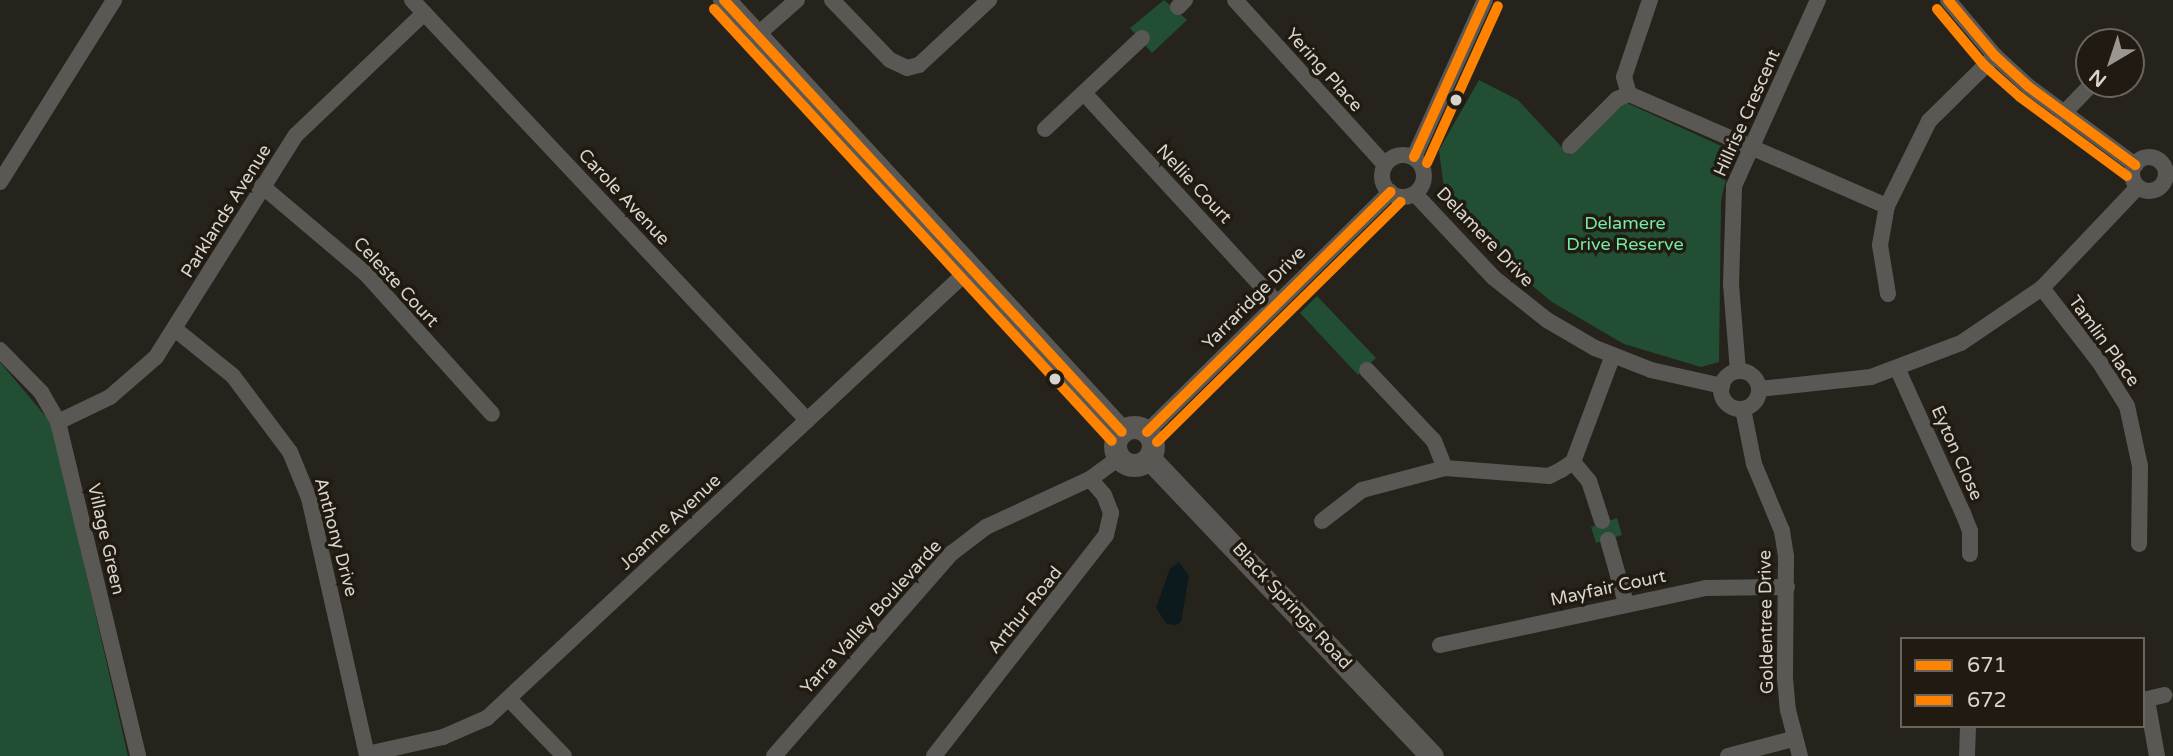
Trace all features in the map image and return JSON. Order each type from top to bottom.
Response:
[{"type":"main road","points":[[724,0],[1122,432]]},
{"type":"main road","points":[[1131,428],[1147,432],[1153,442],[1149,458],[1134,465],[1119,458],[1116,442],[1122,432],[1131,428]]},
{"type":"main road","name":"Black Springs Road","points":[[1149,458],[1432,756]]},
{"type":"street","name":"Carole Avenue","points":[[412,0],[807,420]]},
{"type":"street","points":[[757,35],[797,0]]},
{"type":"street","points":[[832,0],[890,60],[907,68],[919,65],[989,0]]},
{"type":"street","name":"Yering Place","points":[[1235,0],[1384,165]]},
{"type":"street","points":[[1414,158],[1485,0]]},
{"type":"street","points":[[1629,94],[1624,77],[1650,0]]},
{"type":"street","name":"Hillrise Crescent","points":[[1738,372],[1731,284],[1731,200],[1752,146],[1818,0]]},
{"type":"street","points":[[1948,0],[1995,56],[2063,114],[2135,164]]},
{"type":"street","points":[[0,183],[109,2]]},
{"type":"street","name":"Parklands Avenue","points":[[58,422],[135,379],[176,330],[262,186],[296,135],[424,13]]},
{"type":"street","points":[[1045,129],[1142,38]]},
{"type":"street","points":[[1888,294],[1880,245],[1887,206],[1929,121],[1995,56]]},
{"type":"street","name":"Nellie Court","points":[[1084,93],[1276,302]]},
{"type":"street","points":[[1570,146],[1618,99],[1629,94],[1887,206]]},
{"type":"street","points":[[2063,114],[2078,98]]},
{"type":"street","points":[[1394,156],[1414,158],[1424,178],[1415,194],[1402,197],[1390,192],[1383,182],[1384,165],[1394,156]]},
{"type":"street","points":[[2135,164],[2147,157],[2160,162],[2166,174],[2168,188],[2151,190],[2138,187]]},
{"type":"street","points":[[2135,164],[2133,177],[2138,187]]},
{"type":"street","name":"Celeste Court","points":[[262,186],[366,274],[492,414]]},
{"type":"street","points":[[1759,389],[1821,385],[1898,370],[1961,344],[2042,288],[2138,187]]},
{"type":"street","name":"Yarraridge Drive","points":[[1147,432],[1390,192]]},
{"type":"street","name":"Delamere Drive","points":[[1415,194],[1519,300],[1613,355],[1651,370],[1721,386]]},
{"type":"street","name":"Joanne Avenue","points":[[367,755],[468,729],[509,699],[972,267]]},
{"type":"street","name":"Tamlin Place","points":[[2042,288],[2100,363],[2127,406],[2140,466],[2139,544]]},
{"type":"street","name":"Anthony Drive","points":[[176,330],[233,376],[290,452],[309,498],[367,755]]},
{"type":"street","name":"Village Green","points":[[0,350],[19,365],[58,422],[138,756]]},
{"type":"street","points":[[1322,520],[1362,490],[1445,468],[1549,476],[1573,462],[1613,355]]},
{"type":"street","points":[[1367,370],[1434,441],[1445,468]]},
{"type":"street","name":"Eyton Close","points":[[1898,370],[1963,513],[1970,531],[1970,554]]},
{"type":"street","points":[[1738,372],[1749,374],[1759,389],[1757,400],[1743,409],[1726,403],[1721,386],[1727,376],[1738,372]]},
{"type":"street","name":"Goldentree Drive","points":[[1743,409],[1754,464],[1782,531],[1787,587],[1786,678],[1793,739],[1800,756]]},
{"type":"street","name":"Yarra Valley Boulevarde","points":[[774,756],[952,553],[986,527],[1090,479],[1119,458]]},
{"type":"street","points":[[1573,462],[1589,481],[1602,521]]},
{"type":"street","name":"Arthur Road","points":[[934,756],[1106,535],[1111,513],[1090,479]]},
{"type":"street","points":[[1608,540],[1626,603]]},
{"type":"street","name":"Mayfair Court","points":[[1440,645],[1706,588],[1787,587]]},
{"type":"street","points":[[2157,756],[2145,700],[2164,695]]},
{"type":"street","points":[[509,699],[564,756]]},
{"type":"street","points":[[1967,756],[1968,728]]},
{"type":"street","points":[[1728,756],[1793,739]]},
{"type":"green space","points":[[1164,0],[1187,20],[1152,53],[1130,28]]},
{"type":"green space","name":"Delamere Drive Reserve","points":[[1479,80],[1518,100],[1569,155],[1625,102],[1732,151],[1721,201],[1719,362],[1701,367],[1624,344],[1552,302],[1472,236],[1444,189],[1439,150]]},
{"type":"green space","points":[[1317,296],[1376,358],[1358,375],[1300,313]]},
{"type":"green space","points":[[0,362],[52,424],[128,756],[0,756]]},
{"type":"green space","points":[[1617,518],[1622,535],[1596,543],[1591,527]]},
{"type":"shaded area","points":[[1179,562],[1189,576],[1181,622],[1176,625],[1167,624],[1156,608],[1170,569]]},
{"type":"transit line","name":"671","points":[[724,0],[1122,432]]},
{"type":"transit line","name":"671","points":[[1414,157],[1485,0]]},
{"type":"transit line","name":"671","points":[[1948,0],[1995,56],[2029,87],[2135,165]]},
{"type":"transit line","name":"672","points":[[1427,163],[1498,6]]},
{"type":"transit line","name":"672","points":[[714,9],[1112,441]]},
{"type":"transit line","name":"672","points":[[1937,9],[1984,65],[2020,97],[2127,176]]},
{"type":"transit line","name":"671","points":[[1147,432],[1390,192]]},
{"type":"transit line","name":"672","points":[[1157,442],[1400,202]]}]
